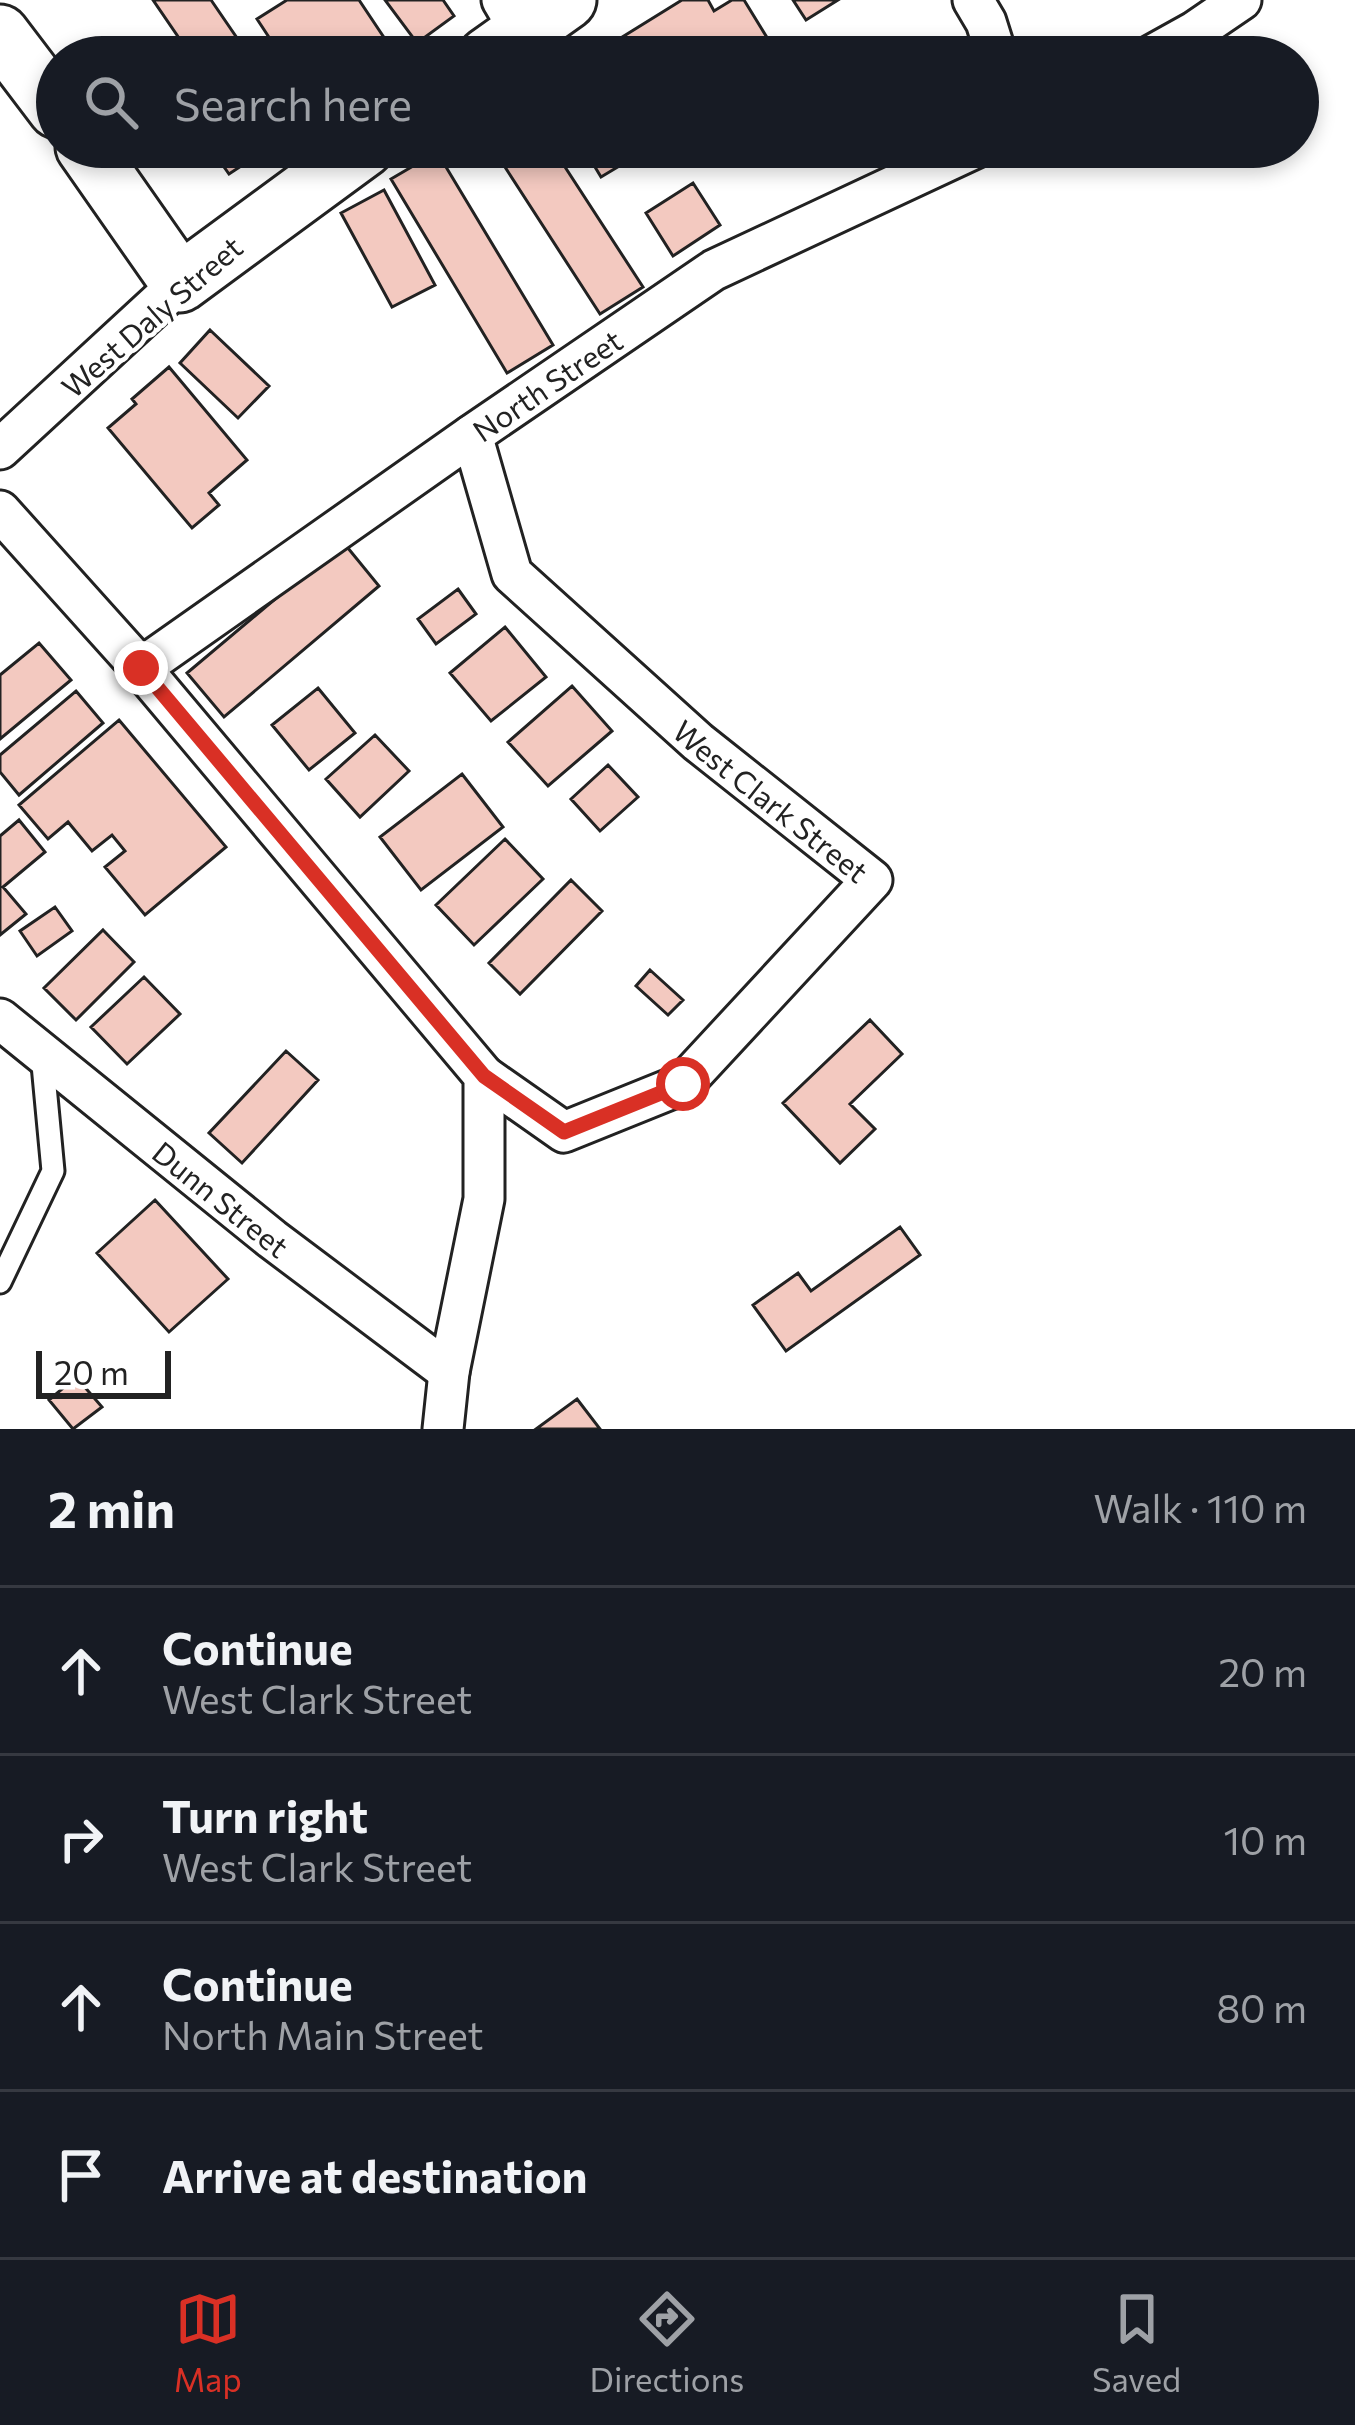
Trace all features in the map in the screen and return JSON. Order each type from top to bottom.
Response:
[{"type":"street","points":[[504,30],[567,0]]},
{"type":"street","points":[[973,0],[991,36]]},
{"type":"street","points":[[1187,36],[1241,0]]},
{"type":"street","points":[[0,34],[36,81]]},
{"type":"street","points":[[100,168],[180,283]]},
{"type":"street","name":"West Daly Street","points":[[0,449],[180,283],[336,168]]},
{"type":"street","name":"North Street","points":[[141,668],[714,270],[932,168]]},
{"type":"street","name":"West Clark Street","points":[[472,435],[512,574],[698,742],[872,880],[683,1084],[564,1132],[484,1076]]},
{"type":"street","points":[[0,511],[141,668],[484,1076],[484,1199],[449,1372],[443,1429]]},
{"type":"street","name":"Dunn Street","points":[[2,1023],[272,1239],[449,1372]]},
{"type":"lane","points":[[0,1282],[53,1171],[42,1054]]},
{"type":"building","points":[[153,0],[211,0],[236,36],[178,36]]},
{"type":"building","points":[[287,0],[359,0],[383,36],[268,36],[257,19]]},
{"type":"building","points":[[385,0],[443,0],[454,16],[427,36],[412,36]]},
{"type":"building","points":[[682,0],[708,0],[714,11],[732,0],[744,0],[766,36],[624,36]]},
{"type":"building","points":[[793,0],[838,0],[806,20]]},
{"type":"building","points":[[410,168],[447,168],[553,345],[507,373],[391,179]]},
{"type":"building","points":[[506,168],[566,168],[643,287],[600,314]]},
{"type":"building","points":[[596,168],[616,168],[601,177]]},
{"type":"building","points":[[693,183],[720,225],[673,256],[646,213]]},
{"type":"building","points":[[384,190],[435,285],[392,307],[341,213]]},
{"type":"building","points":[[210,330],[269,386],[238,418],[180,363]]},
{"type":"building","points":[[169,367],[247,460],[209,493],[219,505],[192,528],[108,428]]},
{"type":"building","points":[[343,542],[379,586],[224,717],[187,673]]},
{"type":"building","points":[[458,589],[476,614],[436,644],[418,619]]},
{"type":"building","points":[[505,627],[546,677],[491,721],[450,673]]},
{"type":"building","points":[[39,643],[71,680],[0,739],[0,675]]},
{"type":"building","points":[[572,686],[612,731],[548,786],[508,742]]},
{"type":"building","points":[[318,688],[355,733],[309,770],[272,725]]},
{"type":"building","points":[[76,691],[103,723],[19,795],[0,772],[0,755]]},
{"type":"building","points":[[119,720],[226,847],[145,915],[105,867],[125,851],[112,835],[92,851],[68,822],[48,839],[19,805]]},
{"type":"building","points":[[375,735],[409,771],[360,817],[326,779]]},
{"type":"building","points":[[608,765],[638,797],[600,831],[571,799]]},
{"type":"building","points":[[462,774],[503,827],[421,890],[380,837]]},
{"type":"building","points":[[19,820],[45,852],[3,887],[26,914],[0,935],[0,836]]},
{"type":"building","points":[[505,839],[543,879],[474,945],[436,905]]},
{"type":"building","points":[[571,880],[602,911],[520,994],[489,963]]},
{"type":"building","points":[[55,907],[72,931],[37,956],[20,931]]},
{"type":"building","points":[[103,930],[134,962],[76,1020],[44,988]]},
{"type":"building","points":[[650,970],[683,1000],[668,1015],[636,986]]},
{"type":"building","points":[[144,977],[180,1014],[127,1064],[91,1027]]},
{"type":"building","points":[[870,1020],[902,1054],[850,1104],[875,1129],[840,1163],[783,1103]]},
{"type":"building","points":[[286,1051],[318,1080],[242,1163],[209,1133]]},
{"type":"building","points":[[155,1200],[228,1279],[169,1332],[97,1253]]},
{"type":"building","points":[[900,1227],[920,1255],[786,1351],[753,1305],[798,1273],[811,1291]]},
{"type":"building","points":[[76,1377],[102,1407],[73,1429],[49,1400]]},
{"type":"building","points":[[577,1399],[600,1429],[536,1429]]},
{"type":"route","points":[[141,668],[484,1076],[564,1132],[683,1084]]}]
